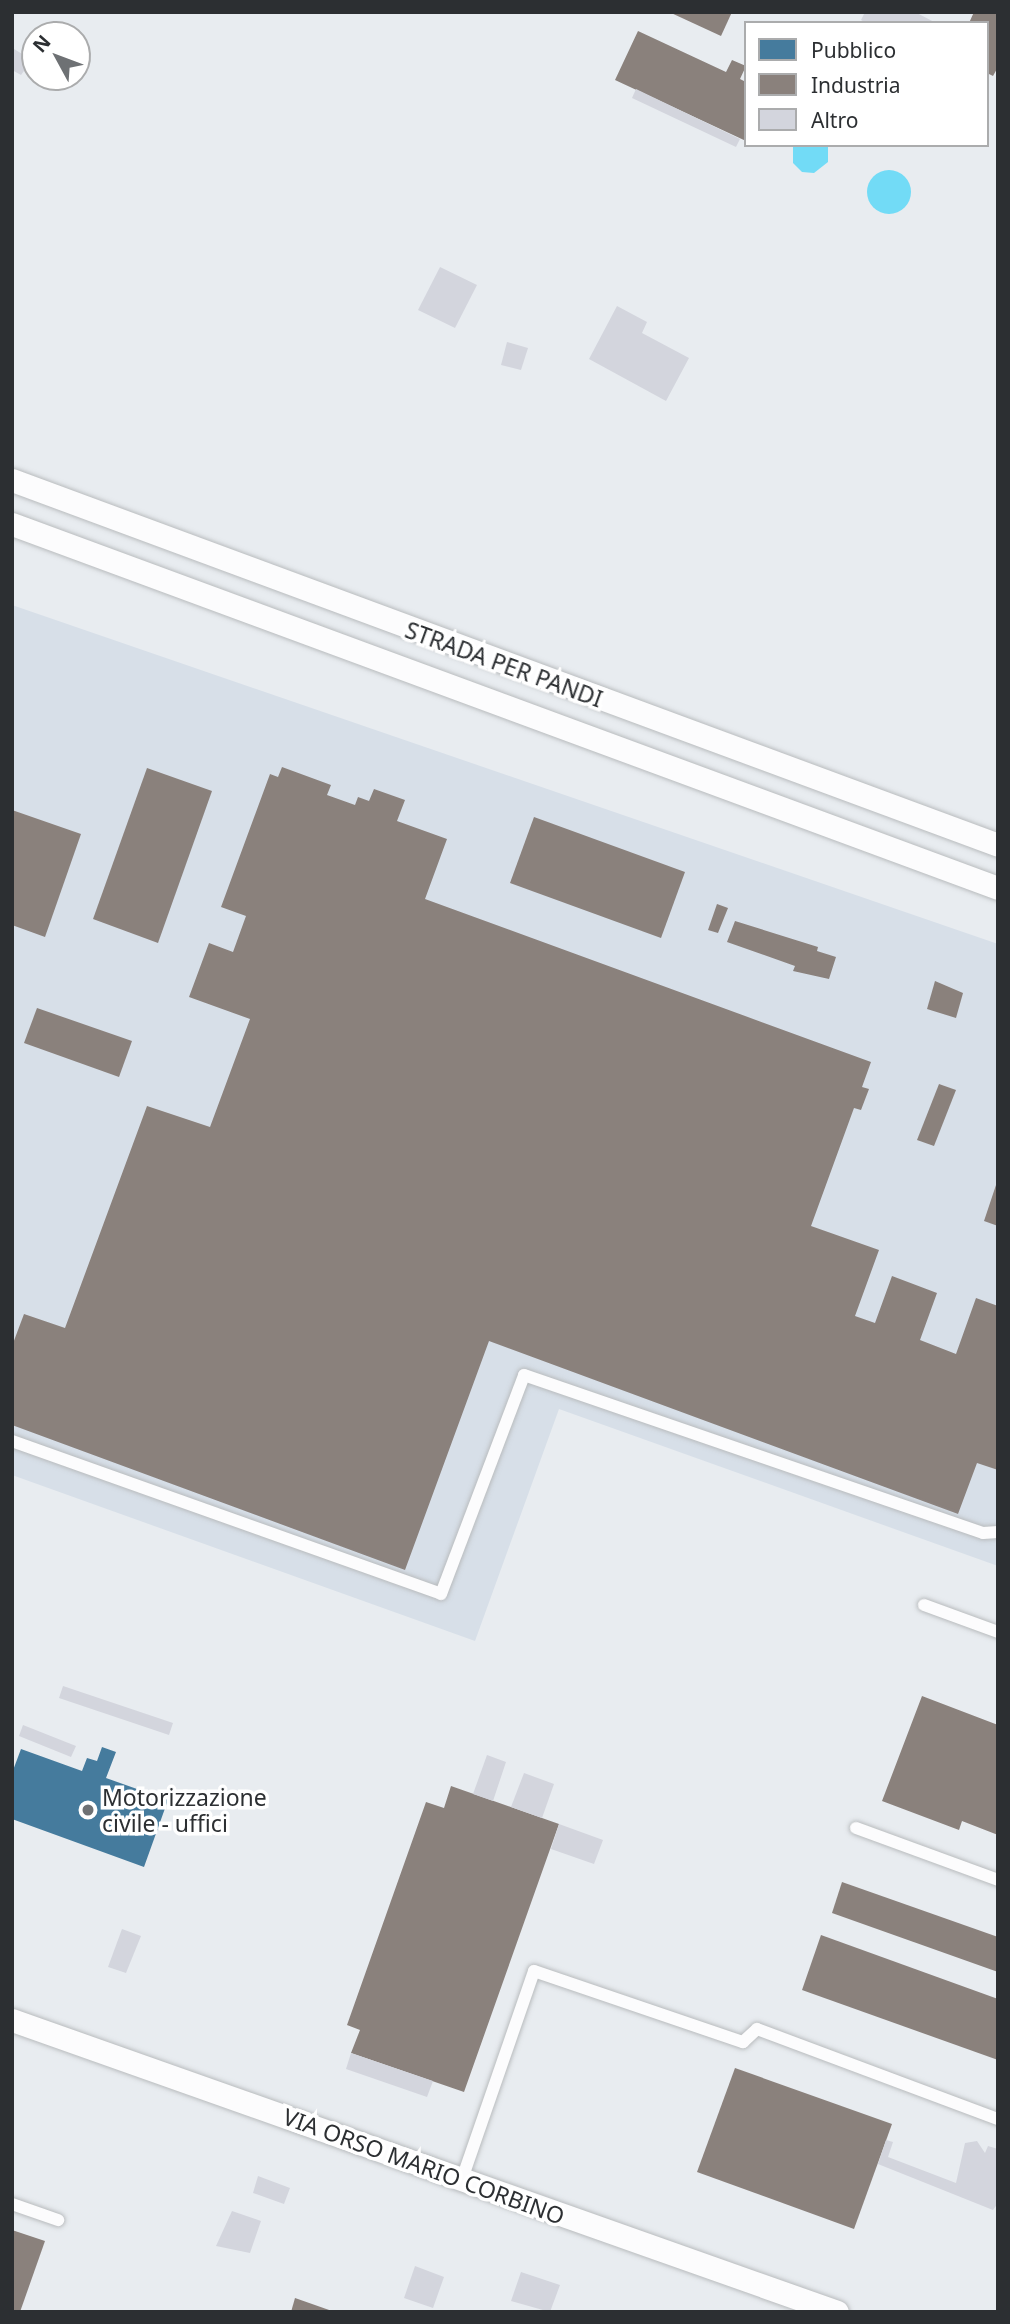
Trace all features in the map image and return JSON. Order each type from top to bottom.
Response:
[{"type":"street","name":"STRADA PER PANDI","points":[[12,480],[998,845]]},
{"type":"street","name":"STRADA PER PANDI","points":[[12,524],[998,888]]},
{"type":"street","name":"VIA ORSO MARIO CORBINO","points":[[12,2020],[837,2312]]},
{"type":"lane","points":[[12,1441],[441,1594],[524,1375],[983,1533],[998,1532]]},
{"type":"lane","points":[[924,1605],[998,1632]]},
{"type":"lane","points":[[856,1828],[998,1880]]},
{"type":"lane","points":[[462,2179],[534,1971],[743,2042],[757,2029],[998,2119]]},
{"type":"lane","points":[[12,2204],[58,2220]]},
{"type":"shaded area","points":[[12,605],[998,944],[998,1566],[559,1409],[475,1641],[12,1475]]},
{"type":"water","points":[[793,147],[828,147],[828,162],[814,173],[802,172],[793,163]]},
{"type":"water","points":[[889,170],[898,171],[905,176],[910,183],[910,201],[905,208],[898,213],[889,214],[880,213],[873,208],[868,201],[867,192],[868,183],[873,176],[880,171]]},
{"type":"building: Pubblico","name":"Motorizzazione civile - uffici","points":[[102,1747],[116,1752],[106,1778],[168,1800],[144,1867],[12,1819],[12,1773],[21,1749],[82,1771],[87,1758],[97,1761]]},
{"type":"building: Industria","points":[[669,12],[732,12],[721,36]]},
{"type":"building: Industria","points":[[974,12],[998,12],[998,67],[993,76],[989,74],[989,21],[970,21]]},
{"type":"building: Industria","points":[[638,31],[726,72],[732,60],[744,65],[740,79],[744,81],[744,140],[615,80]]},
{"type":"building: Industria","points":[[282,767],[331,785],[327,795],[355,805],[358,797],[369,801],[374,789],[405,800],[397,821],[447,839],[425,899],[871,1062],[862,1087],[869,1089],[861,1110],[854,1108],[811,1226],[879,1250],[855,1316],[875,1323],[892,1276],[937,1293],[920,1340],[956,1354],[976,1298],[998,1306],[998,1470],[977,1463],[958,1514],[489,1341],[405,1570],[12,1425],[12,1346],[24,1314],[65,1328],[147,1106],[210,1127],[250,1019],[189,997],[209,943],[233,952],[246,916],[221,907],[270,774],[278,777]]},
{"type":"building: Industria","points":[[147,768],[212,791],[158,943],[93,919]]},
{"type":"building: Industria","points":[[12,810],[81,834],[45,937],[12,925]]},
{"type":"building: Industria","points":[[534,817],[685,872],[661,938],[510,883]]},
{"type":"building: Industria","points":[[717,904],[728,908],[718,933],[708,930]]},
{"type":"building: Industria","points":[[735,921],[818,947],[817,951],[836,957],[829,979],[793,971],[795,966],[727,942]]},
{"type":"building: Industria","points":[[935,981],[963,993],[956,1018],[927,1009]]},
{"type":"building: Industria","points":[[37,1008],[132,1041],[119,1077],[24,1043]]},
{"type":"building: Industria","points":[[939,1084],[956,1090],[934,1146],[917,1140]]},
{"type":"building: Industria","points":[[998,1182],[998,1226],[984,1221]]},
{"type":"building: Industria","points":[[922,1696],[998,1725],[998,1835],[962,1821],[959,1830],[882,1801]]},
{"type":"building: Industria","points":[[451,1786],[559,1824],[464,2092],[351,2053],[360,2030],[347,2025],[426,1802],[444,1808]]},
{"type":"building: Industria","points":[[842,1882],[998,1937],[998,1972],[832,1913]]},
{"type":"building: Industria","points":[[821,1935],[998,1999],[998,2060],[802,1990]]},
{"type":"building: Industria","points":[[735,2068],[892,2124],[854,2229],[697,2172]]},
{"type":"building: Industria","points":[[12,2230],[45,2241],[20,2312],[12,2312]]},
{"type":"building: Industria","points":[[295,2298],[332,2311],[332,2312],[291,2312]]},
{"type":"building: Altro","points":[[865,12],[915,12],[932,21],[863,21]]},
{"type":"building: Altro","points":[[14,49],[21,53],[21,75],[12,70]]},
{"type":"building: Altro","points":[[636,89],[740,139],[736,147],[632,98]]},
{"type":"building: Altro","points":[[440,267],[477,285],[455,328],[418,310]]},
{"type":"building: Altro","points":[[617,306],[647,322],[642,333],[689,358],[666,401],[589,359]]},
{"type":"building: Altro","points":[[507,342],[528,348],[521,370],[501,365]]},
{"type":"building: Altro","points":[[63,1686],[173,1723],[169,1735],[59,1698]]},
{"type":"building: Altro","points":[[23,1725],[76,1746],[71,1757],[19,1736]]},
{"type":"building: Altro","points":[[487,1755],[506,1762],[493,1801],[473,1794]]},
{"type":"building: Altro","points":[[524,1773],[554,1784],[542,1818],[511,1807]]},
{"type":"building: Altro","points":[[559,1824],[603,1840],[594,1864],[551,1849]]},
{"type":"building: Altro","points":[[122,1929],[141,1936],[126,1973],[108,1967]]},
{"type":"building: Altro","points":[[351,2053],[433,2081],[427,2097],[346,2069]]},
{"type":"building: Altro","points":[[886,2140],[893,2142],[888,2157],[956,2183],[965,2143],[977,2141],[985,2153],[988,2146],[998,2149],[998,2203],[993,2210],[878,2164]]},
{"type":"building: Altro","points":[[258,2176],[290,2188],[284,2204],[253,2193]]},
{"type":"building: Altro","points":[[232,2211],[261,2221],[250,2253],[216,2246]]},
{"type":"building: Altro","points":[[415,2266],[444,2277],[433,2308],[404,2298]]},
{"type":"building: Altro","points":[[521,2272],[560,2285],[550,2312],[511,2301]]},
{"type":"place","name":"Motorizzazione civile - uffici","points":[[88,1810]]}]
